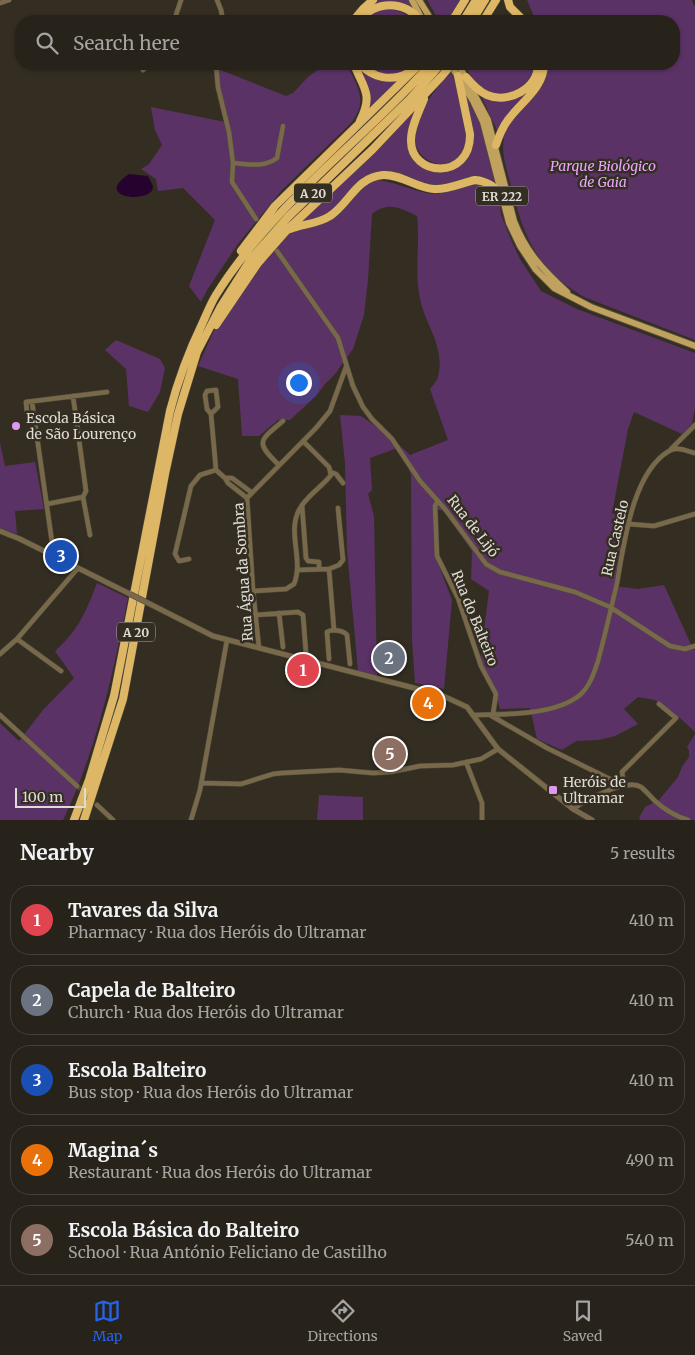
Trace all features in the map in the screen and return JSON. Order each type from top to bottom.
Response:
[{"type":"highway","points":[[358,15],[373,0]]},
{"type":"highway","points":[[456,15],[465,0]]},
{"type":"highway","points":[[467,15],[476,0]]},
{"type":"highway","points":[[476,15],[485,0]]},
{"type":"highway","points":[[487,15],[496,0]]},
{"type":"highway","points":[[508,0],[510,6],[518,15]]},
{"type":"highway","points":[[366,15],[373,9],[390,4],[408,8],[416,15]]},
{"type":"highway","points":[[355,129],[365,110],[367,95],[357,70]]},
{"type":"highway","points":[[368,70],[374,75],[393,78],[414,70]]},
{"type":"highway","points":[[215,296],[219,284],[258,227],[275,206],[414,70]]},
{"type":"highway","name":"A 20","points":[[74,820],[89,780],[114,696],[168,420],[178,380],[190,349],[215,296],[245,253],[282,210],[431,70]]},
{"type":"highway","name":"A 20","points":[[84,820],[123,699],[165,474],[178,414],[197,352],[220,308],[251,259],[289,216],[410,99],[433,70]]},
{"type":"highway","points":[[208,331],[215,326],[258,263],[286,231],[373,149],[427,94],[447,70]]},
{"type":"highway","points":[[462,76],[484,94],[504,98],[526,89],[534,79],[538,70]]},
{"type":"highway","points":[[496,145],[500,132],[509,118],[532,94],[540,82],[544,70]]},
{"type":"highway","points":[[427,94],[412,131],[412,146],[416,157],[422,163],[437,168],[450,167],[463,159],[470,144],[462,76]]},
{"type":"highway","points":[[286,231],[332,216],[356,187],[383,175],[434,189],[475,180],[493,186],[502,194]]},
{"type":"main road","points":[[412,0],[419,15]]},
{"type":"main road","points":[[419,0],[428,15]]},
{"type":"main road","name":"ER 222","points":[[456,70],[484,108],[496,145],[510,205],[519,233],[540,266],[573,298]]},
{"type":"main road","name":"ER 222","points":[[460,70],[483,122],[509,223],[527,258],[554,288],[573,298],[591,307],[695,346]]},
{"type":"street","points":[[0,3],[9,0]]},
{"type":"street","points":[[176,15],[181,0]]},
{"type":"street","points":[[217,0],[222,15]]},
{"type":"street","points":[[217,70],[218,87],[229,132],[233,163],[232,182],[256,219]]},
{"type":"street","points":[[233,163],[259,165],[272,163],[277,158],[283,126]]},
{"type":"street","points":[[277,251],[338,338],[346,365]]},
{"type":"street","name":"Rua Água da Sombra","points":[[259,648],[253,592],[247,498],[330,411],[346,365]]},
{"type":"street","name":"Rua de Lijó","points":[[346,365],[353,386],[363,406],[486,564],[492,568],[575,592],[610,607],[670,646],[685,649],[695,646]]},
{"type":"street","points":[[211,414],[218,407],[216,390],[207,391],[205,395],[207,409],[211,414],[216,470],[226,478],[228,483],[247,498]]},
{"type":"street","points":[[54,556],[32,402],[107,392]]},
{"type":"street","points":[[73,396],[86,491],[83,497],[90,535]]},
{"type":"street","points":[[279,465],[265,451],[263,445],[264,438],[283,421]]},
{"type":"street","name":"Rua Castelo","points":[[473,715],[530,712],[549,708],[560,705],[586,689],[594,673],[635,500],[649,472],[695,425]]},
{"type":"street","points":[[303,441],[343,483]]},
{"type":"street","points":[[670,450],[682,449],[695,453]]},
{"type":"street","points":[[189,558],[179,561],[175,554],[191,486],[204,473],[216,470]]},
{"type":"street","points":[[253,592],[286,590],[294,584],[297,570],[295,518],[306,500],[323,484],[332,472]]},
{"type":"street","points":[[226,478],[232,478],[251,492]]},
{"type":"street","points":[[47,504],[83,497]]},
{"type":"street","name":"Rua do Balteiro","points":[[438,501],[435,506],[438,556],[458,598],[481,666],[496,694],[491,714]]},
{"type":"street","points":[[302,505],[306,558],[311,562],[319,562],[319,569]]},
{"type":"street","points":[[297,570],[329,569],[340,566],[343,560],[338,508]]},
{"type":"street","points":[[629,524],[654,526],[694,515]]},
{"type":"street","points":[[0,531],[20,538],[208,634],[441,695],[467,707],[498,749],[573,809],[592,820]]},
{"type":"street","points":[[0,654],[17,639],[78,568]]},
{"type":"street","points":[[329,569],[334,630]]},
{"type":"street","points":[[256,615],[298,612],[303,615],[306,653]]},
{"type":"street","points":[[279,614],[282,647]]},
{"type":"street","points":[[329,659],[326,634],[328,631],[334,630],[347,634],[350,664]]},
{"type":"street","points":[[17,639],[61,671]]},
{"type":"street","points":[[190,820],[201,783],[227,640]]},
{"type":"street","points":[[624,786],[622,772],[676,718],[659,704]]},
{"type":"street","points":[[491,714],[547,748],[624,786]]},
{"type":"street","points":[[0,715],[77,786]]},
{"type":"street","points":[[201,783],[241,784],[273,774],[340,770],[373,773],[392,772],[420,766],[452,765],[485,758],[498,749]]},
{"type":"street","points":[[466,762],[482,803],[482,820]]},
{"type":"street","points":[[573,809],[586,800],[634,784],[640,786],[666,810],[688,820]]},
{"type":"street","points":[[97,805],[113,820]]},
{"type":"green space","points":[[376,0],[409,0],[413,8],[392,3],[370,7]]},
{"type":"green space","points":[[427,0],[461,0],[451,15],[436,15]]},
{"type":"green space","name":"Parque Biológico de Gaia","points":[[527,0],[692,0],[695,6],[695,340],[584,297],[567,286],[554,274],[542,262],[526,234],[515,201],[503,152],[507,129],[533,97],[545,79],[548,70],[680,70],[680,15],[533,15]]},
{"type":"green space","points":[[386,8],[407,15],[370,15]]},
{"type":"green space","points":[[214,70],[221,70],[286,96],[293,93],[318,70],[350,70],[360,94],[356,115],[351,123],[281,191],[238,244],[201,302],[189,286],[215,220],[183,188],[158,191],[156,179],[141,169],[149,164],[162,145],[155,130],[151,107],[225,122]]},
{"type":"green space","points":[[360,70],[372,70],[400,79],[367,113]]},
{"type":"green space","points":[[375,70],[405,70],[390,74]]},
{"type":"green space","points":[[467,70],[534,70],[529,80],[523,86],[508,93],[491,93],[480,87]]},
{"type":"green space","points":[[451,73],[460,99],[468,143],[465,151],[459,158],[452,163],[444,164],[428,160],[421,155],[417,148],[415,135],[427,102]]},
{"type":"green space","points":[[530,89],[507,115],[497,130],[480,93],[488,97]]},
{"type":"green space","points":[[466,95],[483,130],[495,184],[489,179],[476,177],[448,184],[433,185],[380,173],[370,175],[359,182],[340,206],[331,213],[299,223],[416,108],[409,136],[420,164],[448,170],[459,166],[467,157],[473,141],[472,122]]},
{"type":"green space","points":[[372,180],[389,182],[421,192],[438,194],[472,183],[482,183],[494,191],[499,198],[501,215],[511,240],[520,259],[541,291],[577,309],[695,353],[695,408],[692,424],[682,434],[634,412],[628,429],[612,513],[627,519],[614,586],[638,589],[664,585],[695,650],[695,732],[680,718],[655,700],[638,697],[624,709],[638,724],[615,736],[599,740],[576,741],[562,750],[537,739],[530,708],[500,709],[494,686],[480,660],[489,591],[471,579],[472,551],[444,511],[435,509],[434,543],[436,558],[452,600],[444,689],[415,683],[412,640],[411,475],[400,447],[370,458],[372,490],[368,494],[374,516],[377,677],[358,671],[347,550],[345,463],[340,415],[361,416],[390,436],[410,455],[448,440],[430,389],[436,382],[440,365],[437,344],[421,304],[419,293],[417,274],[417,216],[394,207],[383,208],[372,214],[364,315],[353,349],[316,396],[290,420],[278,420],[259,436],[242,436],[238,379],[198,366],[216,326],[239,289],[289,230],[313,225]]},
{"type":"green space","points":[[116,340],[160,359],[165,368],[160,392],[148,412],[129,406],[126,369],[105,350]]},
{"type":"green space","points":[[0,443],[5,466],[35,462],[44,509],[15,511],[17,534],[0,528]]},
{"type":"green space","points":[[97,583],[128,598],[103,711],[75,793],[63,820],[0,820],[0,723],[19,741],[43,710],[74,678],[55,651],[70,636],[80,620]]},
{"type":"green space","points":[[695,734],[695,820],[641,820],[639,818],[645,807],[659,800],[678,777],[689,757],[687,747]]},
{"type":"green space","points":[[319,795],[363,797],[363,820],[317,820]]},
{"type":"shaded area","points":[[129,174],[148,176],[153,186],[150,192],[144,196],[135,197],[120,194],[117,189],[119,182]]},
{"type":"tunnel","points":[[77,786],[97,805]]},
{"type":"place","name":"Escola Básica de São Lourenço","points":[[16,426]]},
{"type":"place","name":"Escola Balteiro","points":[[61,556]]},
{"type":"place","name":"Capela de Balteiro","points":[[389,658]]},
{"type":"place","name":"Tavares da Silva","points":[[303,670]]},
{"type":"place","name":"Magina´s","points":[[428,703]]},
{"type":"place","name":"Escola Básica do Balteiro","points":[[390,754]]},
{"type":"place","name":"Heróis de Ultramar","points":[[553,790]]}]
